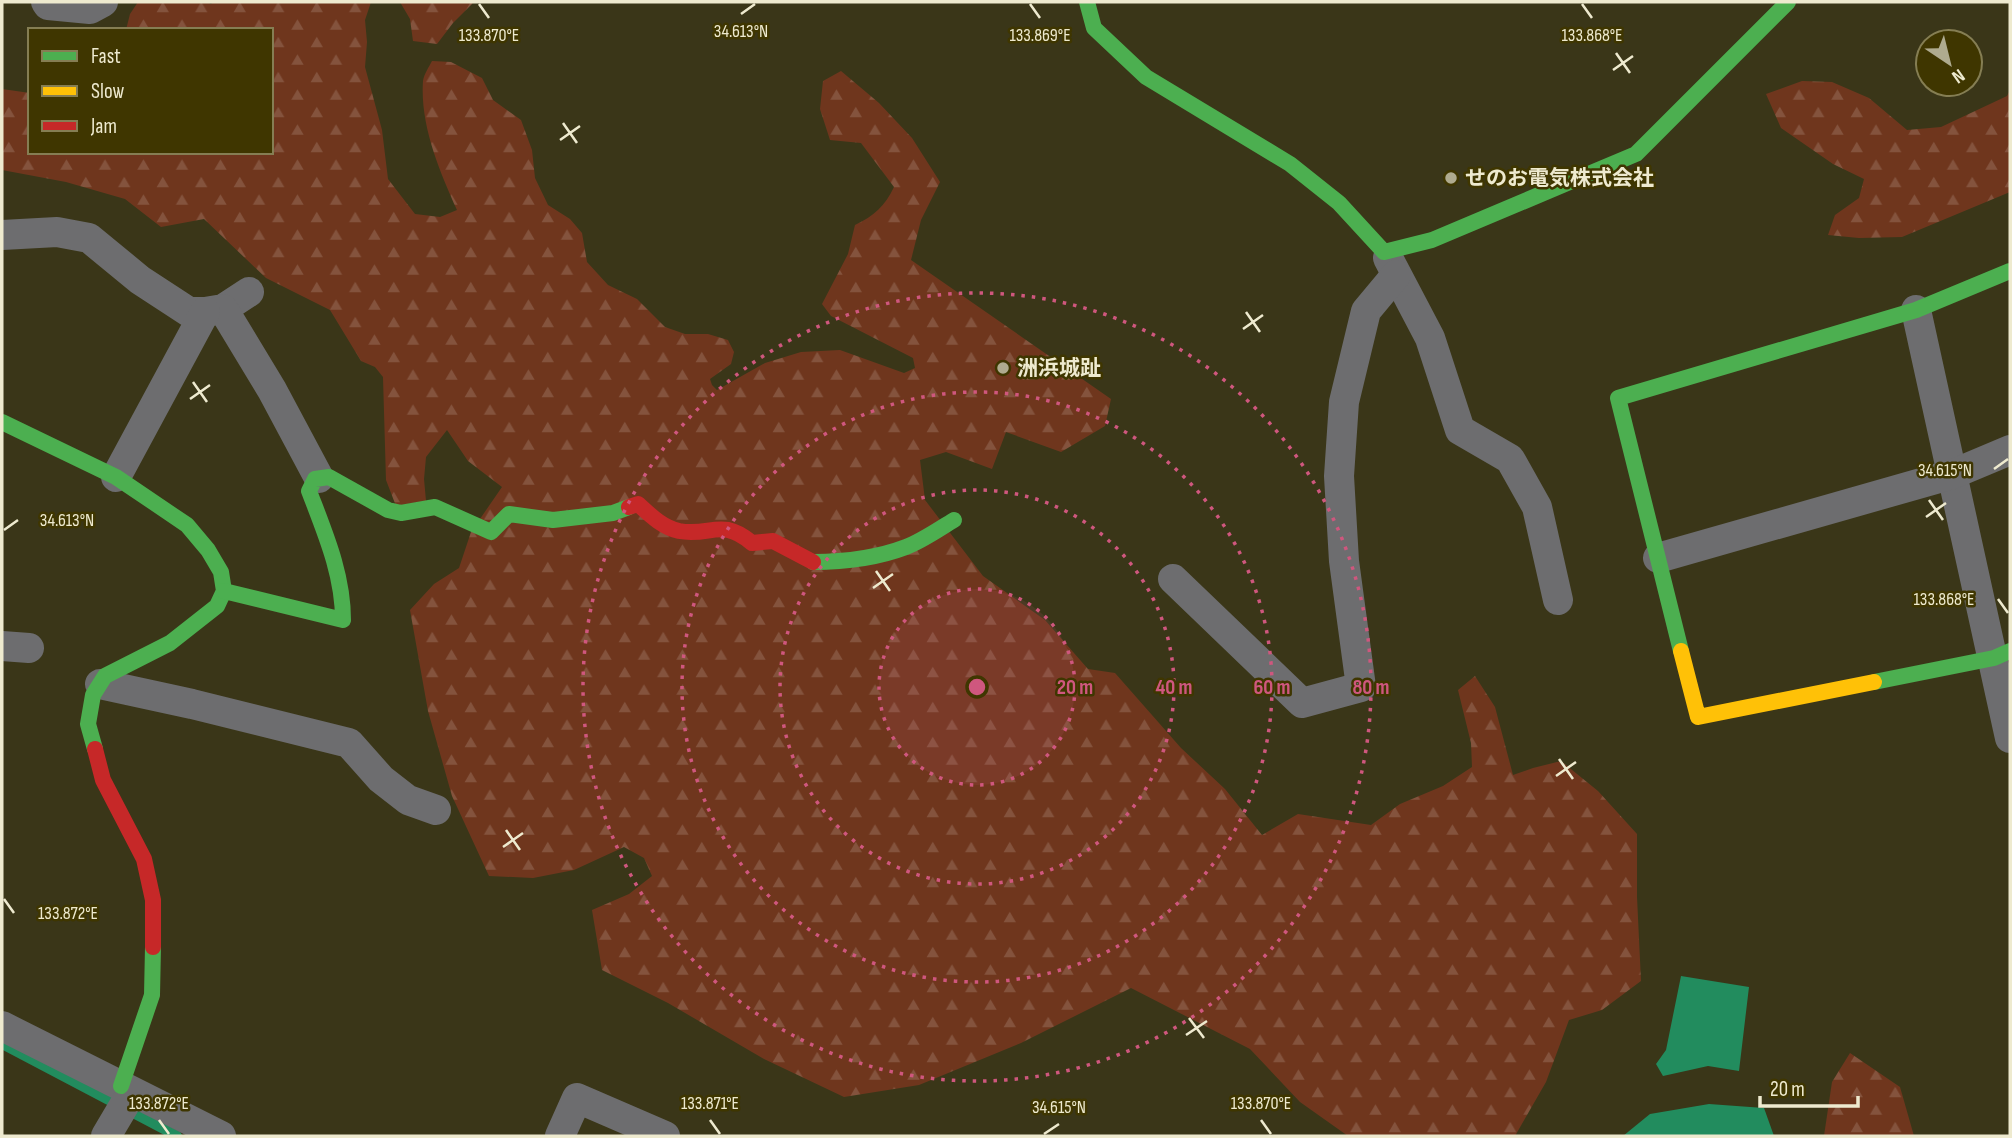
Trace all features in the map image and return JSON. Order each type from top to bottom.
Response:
[{"type":"street","points":[[46,2],[48,5],[90,9],[103,2]]},
{"type":"street","points":[[1087,2],[1094,28],[1146,77],[1290,164],[1339,203],[1390,263],[1430,338],[1460,430],[1510,459],[1538,507],[1558,600]]},
{"type":"street","points":[[1173,579],[1302,703],[1361,687],[1344,561],[1339,476],[1344,402],[1366,311],[1390,263],[1432,240],[1636,154],[1788,2]]},
{"type":"street","points":[[2,234],[57,232],[89,238],[140,280],[189,312],[214,311],[249,292]]},
{"type":"street","points":[[2002,654],[1698,717],[1618,398],[1916,310],[2010,271]]},
{"type":"street","points":[[1916,310],[1953,474],[2002,654],[2010,738]]},
{"type":"street","points":[[117,477],[214,311]]},
{"type":"street","points":[[214,311],[271,390],[319,478]]},
{"type":"street","points":[[2,422],[117,477],[187,525],[208,550],[221,572],[224,591],[217,606],[170,643],[105,676],[93,695],[88,724],[103,780],[145,859],[153,900],[152,995],[121,1106]]},
{"type":"street","points":[[1658,558],[1953,474],[2010,450]]},
{"type":"street","points":[[224,591],[343,620],[344,603],[330,549],[309,491],[315,479],[329,477],[388,510],[401,513],[435,508],[491,532],[509,514],[553,520],[614,513],[638,504],[671,529],[697,532],[724,527],[743,533],[752,543],[773,541],[812,562],[866,557],[907,547],[954,520]]},
{"type":"street","points":[[100,684],[349,743],[381,779],[408,800],[436,810]]},
{"type":"street","points":[[2,1026],[121,1106],[221,1136]]},
{"type":"street","points":[[560,1136],[577,1098],[665,1136]]},
{"type":"green space","points":[[138,2],[371,2],[365,20],[365,67],[382,130],[388,179],[415,214],[440,217],[457,210],[432,147],[423,98],[424,78],[432,61],[451,62],[482,78],[493,100],[521,120],[532,150],[535,178],[548,205],[570,219],[582,233],[587,262],[608,285],[637,299],[665,327],[685,334],[708,334],[728,340],[734,352],[731,364],[710,379],[717,390],[765,363],[801,352],[840,350],[904,373],[915,368],[913,358],[831,316],[822,304],[848,254],[855,225],[878,210],[894,187],[861,143],[830,140],[820,109],[823,81],[841,71],[879,103],[912,138],[940,182],[921,220],[911,260],[1111,399],[1105,426],[1061,452],[1006,432],[992,469],[946,452],[920,460],[925,500],[983,576],[1045,620],[1088,669],[1115,673],[1181,748],[1225,789],[1262,835],[1298,814],[1371,825],[1400,804],[1443,786],[1472,767],[1471,743],[1458,690],[1475,676],[1495,707],[1513,775],[1561,761],[1598,791],[1637,834],[1641,981],[1602,1010],[1569,1020],[1546,1082],[1515,1136],[1348,1136],[1300,1102],[1250,1049],[1131,988],[1021,1043],[919,1085],[844,1097],[764,1059],[668,1003],[602,970],[592,910],[629,894],[652,876],[644,858],[624,847],[574,870],[533,878],[489,876],[452,796],[428,711],[410,610],[434,584],[459,568],[471,532],[502,487],[468,461],[447,430],[426,457],[426,501],[396,506],[386,480],[383,377],[375,367],[361,361],[330,310],[266,278],[204,219],[161,227],[125,199],[66,182],[2,170],[2,89],[28,93],[28,154],[273,154],[273,28],[126,28],[130,14]]},
{"type":"green space","points":[[400,2],[474,2],[437,44],[413,41],[410,19]]},
{"type":"green space","points":[[1802,81],[1832,82],[1869,98],[1907,130],[1941,127],[2007,96],[2010,90],[2010,192],[1902,237],[1859,238],[1828,235],[1835,215],[1859,198],[1864,179],[1833,164],[1781,128],[1766,94]]},
{"type":"green space","points":[[1850,1053],[1900,1087],[1914,1136],[1824,1136],[1832,1082]]},
{"type":"shaded area","points":[[1681,976],[1749,987],[1739,1071],[1708,1066],[1663,1076],[1656,1064],[1666,1050]]},
{"type":"shaded area","points":[[1709,1104],[1764,1108],[1774,1136],[1623,1136],[1650,1114]]},
{"type":"waterway","points":[[2,1044],[177,1136]]},
{"type":"traffic: fast","points":[[1087,2],[1094,28],[1146,77],[1290,164],[1339,203],[1384,252],[1432,240],[1636,154],[1788,2]]},
{"type":"traffic: fast","points":[[1681,651],[1618,398],[1916,310],[2010,271]]},
{"type":"traffic: fast","points":[[2,422],[116,477],[187,525],[208,550],[221,572],[224,591],[217,606],[170,643],[105,676],[93,695],[88,724],[95,749]]},
{"type":"traffic: fast","points":[[224,591],[343,620],[336,570],[309,491],[315,479],[329,477],[388,510],[401,513],[435,507],[491,532],[509,514],[553,520],[613,513],[629,507]]},
{"type":"traffic: fast","points":[[813,562],[860,559],[895,551],[918,542],[954,520]]},
{"type":"traffic: fast","points":[[1874,682],[1994,658],[2010,651]]},
{"type":"traffic: fast","points":[[121,1086],[152,995],[153,947]]},
{"type":"traffic: slow","points":[[1681,651],[1698,717],[1874,682]]},
{"type":"traffic: jam","points":[[629,507],[638,504],[662,524],[679,531],[724,529],[741,535],[752,543],[773,541],[813,562]]},
{"type":"traffic: jam","points":[[95,749],[103,780],[144,859],[153,900],[153,947]]},
{"type":"place","name":"せのお電気株式会社","points":[[1451,178]]},
{"type":"place","name":"洲浜城趾","points":[[1003,368]]}]
